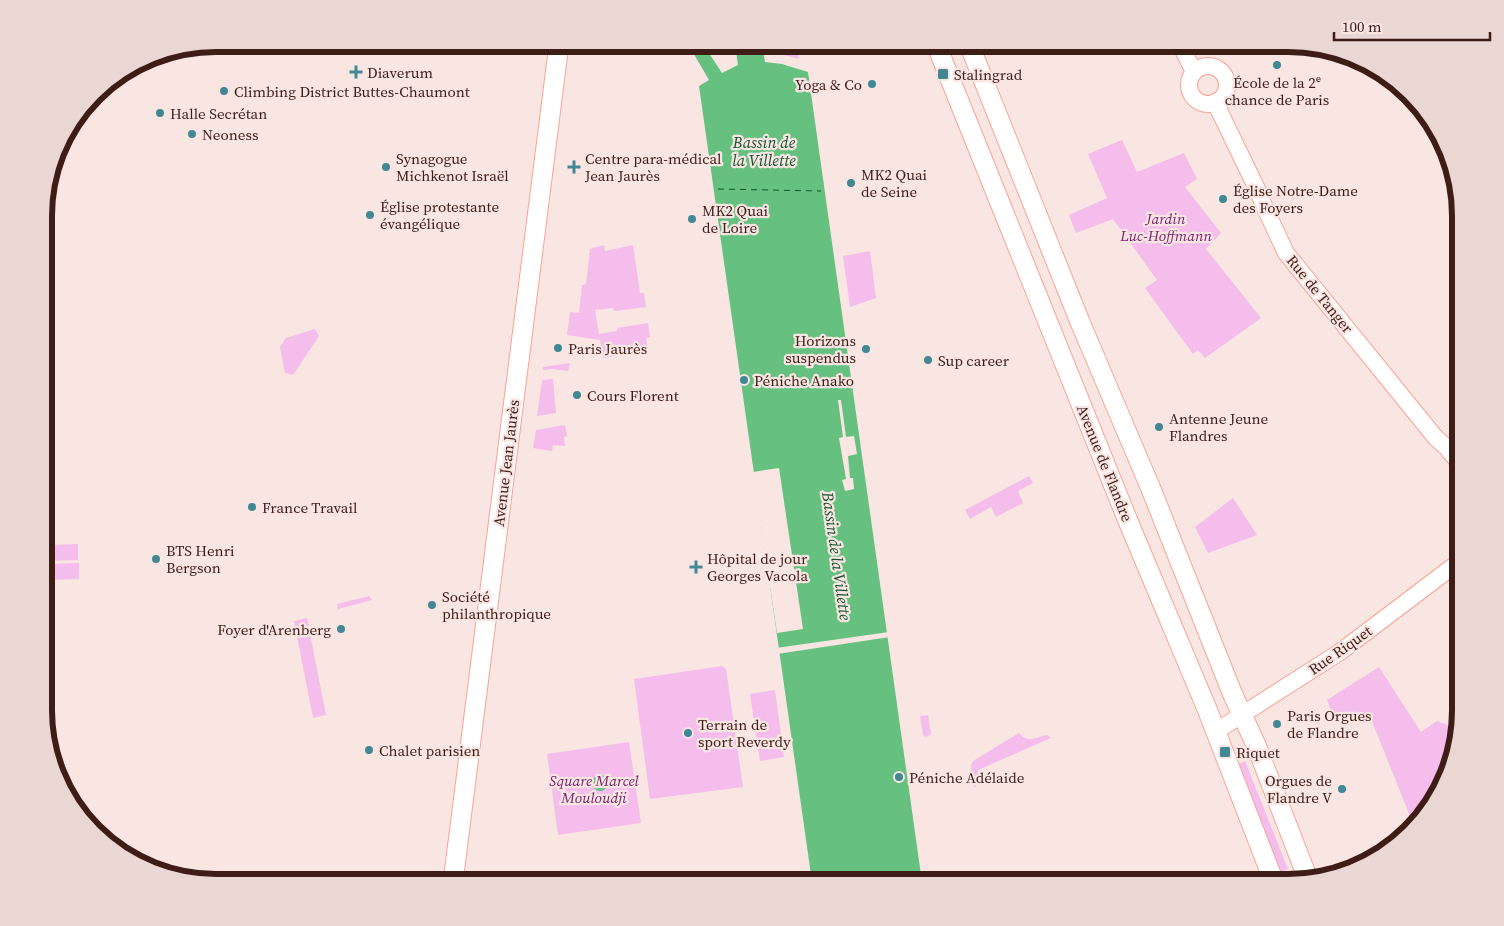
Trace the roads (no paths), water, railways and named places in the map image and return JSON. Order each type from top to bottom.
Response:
[{"type":"main road","name":"Avenue Jean Jaurès","points":[[454,874],[558,52]]},
{"type":"main road","name":"Avenue de Flandre","points":[[939,52],[1270,873]]},
{"type":"main road","points":[[972,52],[1080,322],[1124,422],[1188,579],[1232,695],[1256,745],[1305,872]]},
{"type":"street","points":[[1184,52],[1194,72]]},
{"type":"street","points":[[1204,67],[1212,67],[1224,75],[1226,86],[1220,99],[1207,104],[1198,101],[1191,94],[1190,78],[1194,72],[1204,67]]},
{"type":"street","name":"Rue de Tanger","points":[[1215,102],[1254,181],[1286,253],[1435,437],[1451,453]]},
{"type":"street","name":"Rue Riquet","points":[[1215,732],[1340,652],[1451,568]]},
{"type":"water","name":"Bassin de la Villette","points":[[693,52],[708,52],[722,73],[738,65],[736,52],[763,52],[765,62],[782,64],[808,72],[921,873],[811,873],[699,86],[709,80]]},
{"type":"water","points":[[600,775],[608,783],[600,791],[592,783]]},
{"type":"place","name":"École de la 2ᵉ chance de Paris","points":[[1277,65]]},
{"type":"place","name":"Diaverum","points":[[356,72]]},
{"type":"place","name":"Stalingrad","points":[[943,74]]},
{"type":"place","name":"Yoga & Co","points":[[872,84]]},
{"type":"place","name":"Climbing District Buttes-Chaumont","points":[[224,91]]},
{"type":"place","name":"Halle Secrétan","points":[[160,113]]},
{"type":"place","name":"Neoness","points":[[192,134]]},
{"type":"place","name":"Synagogue Michkenot Israël","points":[[386,167]]},
{"type":"place","name":"Centre para-médical Jean Jaurès","points":[[574,167]]},
{"type":"place","name":"MK2 Quai de Seine","points":[[851,183]]},
{"type":"place","name":"Église Notre-Dame des Foyers","points":[[1223,199]]},
{"type":"place","name":"Église protestante évangélique","points":[[370,215]]},
{"type":"place","name":"MK2 Quai de Loire","points":[[692,219]]},
{"type":"place","name":"Paris Jaurès","points":[[558,348]]},
{"type":"place","name":"Horizons suspendus","points":[[866,349]]},
{"type":"place","name":"Sup career","points":[[928,360]]},
{"type":"place","name":"Péniche Anako","points":[[744,380]]},
{"type":"place","name":"Cours Florent","points":[[577,395]]},
{"type":"place","name":"Antenne Jeune Flandres","points":[[1159,427]]},
{"type":"place","name":"France Travail","points":[[252,507]]},
{"type":"place","name":"BTS Henri Bergson","points":[[156,559]]},
{"type":"place","name":"Hôpital de jour Georges Vacola","points":[[696,567]]},
{"type":"place","name":"Société philanthropique","points":[[432,605]]},
{"type":"place","name":"Foyer d'Arenberg","points":[[341,629]]},
{"type":"place","name":"Paris Orgues de Flandre","points":[[1277,724]]},
{"type":"place","name":"Terrain de sport Reverdy","points":[[688,733]]},
{"type":"place","name":"Chalet parisien","points":[[369,750]]},
{"type":"place","name":"Riquet","points":[[1225,752]]},
{"type":"place","name":"Péniche Adélaide","points":[[899,777]]},
{"type":"place","name":"Orgues de Flandre V","points":[[1342,789]]},
{"type":"park label","name":"Jardin Luc-Hoffmann","points":[[1166,226]]},
{"type":"park label","name":"Square Marcel Mouloudji","points":[[594,788]]}]
